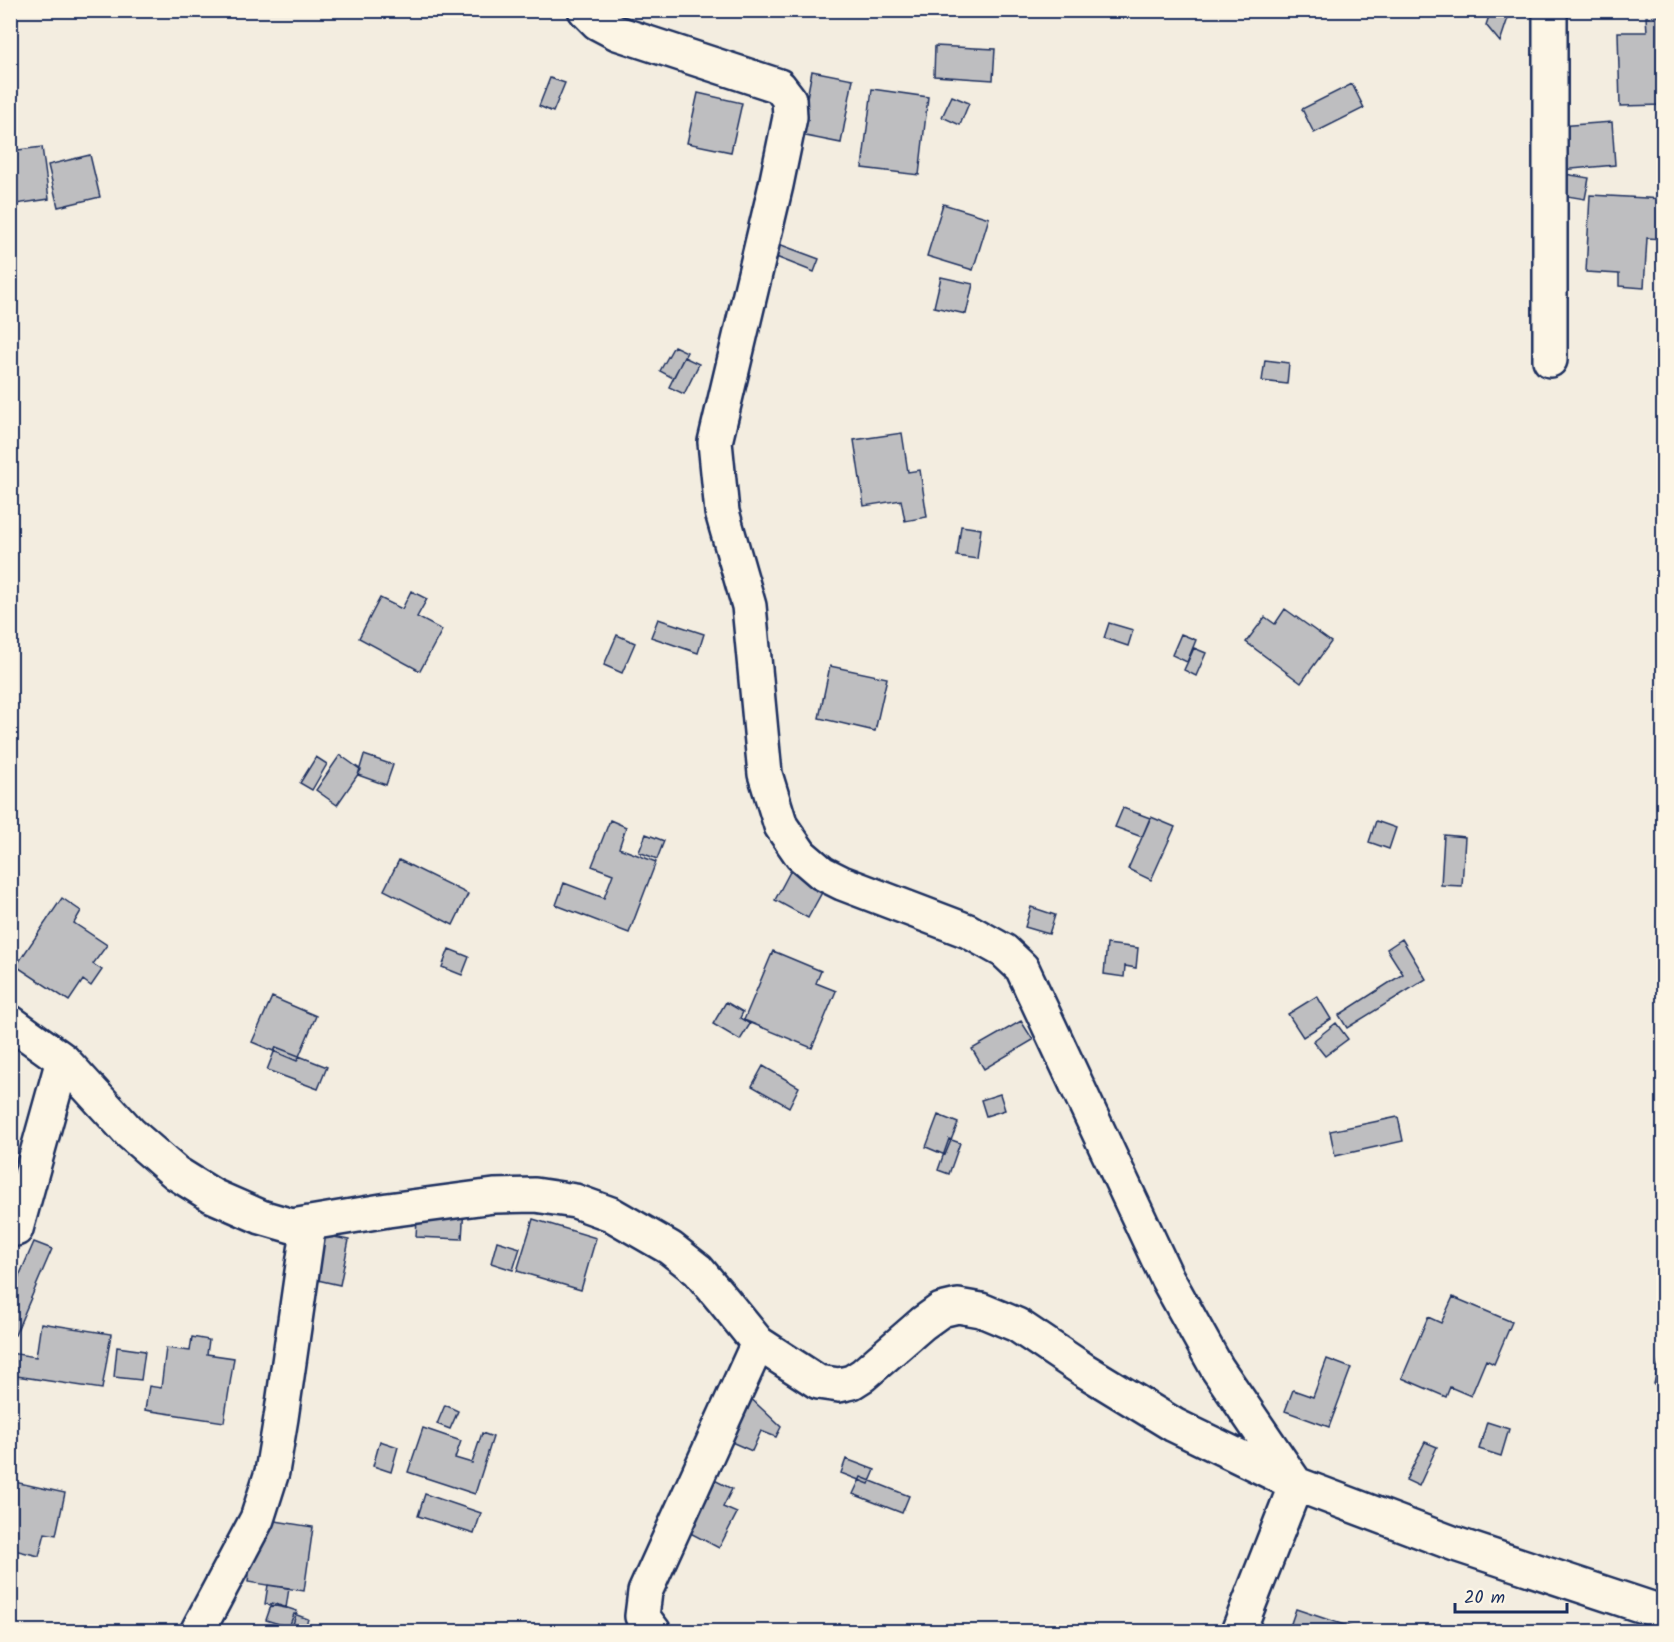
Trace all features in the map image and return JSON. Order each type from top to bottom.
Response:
[{"type":"street","points":[[585,10],[598,23],[616,33],[779,86],[789,99],[790,117],[776,185],[715,442],[722,512],[748,606],[765,774],[781,826],[801,855],[822,873],[842,883],[968,931],[1004,951],[1022,968],[1167,1278],[1217,1368],[1296,1484]]},
{"type":"street","points":[[1550,10],[1550,360]]},
{"type":"street","points":[[10,1022],[63,1060],[130,1133],[176,1173],[213,1196],[261,1217],[292,1226],[494,1196],[535,1195],[575,1201],[611,1214],[670,1248],[698,1270],[758,1343],[818,1382],[839,1385],[852,1382],[863,1375],[922,1323],[941,1310],[958,1306],[981,1310],[1017,1325],[1084,1370],[1174,1425],[1296,1484],[1455,1544],[1664,1613]]},
{"type":"street","points":[[16,1229],[63,1060]]},
{"type":"street","points":[[196,1632],[257,1519],[272,1472],[309,1223]]},
{"type":"street","points":[[654,1632],[642,1616],[645,1592],[758,1343]]},
{"type":"street","points":[[1238,1632],[1296,1484]]},
{"type":"building","points":[[1491,10],[1498,10],[1509,15],[1500,42],[1486,25]]},
{"type":"building","points":[[1664,16],[1664,105],[1620,106],[1618,32],[1647,32],[1646,17]]},
{"type":"building","points":[[935,46],[995,49],[993,80],[934,76]]},
{"type":"building","points":[[812,71],[853,79],[841,143],[800,135]]},
{"type":"building","points":[[550,78],[565,83],[553,112],[539,106]]},
{"type":"building","points":[[1352,84],[1364,108],[1314,133],[1302,109]]},
{"type":"building","points":[[872,89],[928,97],[919,175],[862,168]]},
{"type":"building","points":[[698,93],[742,103],[731,152],[687,143]]},
{"type":"building","points":[[952,96],[969,103],[960,125],[942,117]]},
{"type":"building","points":[[1612,122],[1615,165],[1561,170],[1558,126]]},
{"type":"building","points":[[42,147],[49,199],[16,204],[10,151]]},
{"type":"building","points":[[90,155],[100,197],[58,207],[48,165]]},
{"type":"building","points":[[1559,173],[1589,178],[1585,199],[1555,194]]},
{"type":"building","points":[[1590,195],[1664,199],[1664,239],[1647,238],[1644,288],[1619,286],[1619,274],[1586,272]]},
{"type":"building","points":[[943,204],[989,218],[973,270],[927,256]]},
{"type":"building","points":[[776,243],[819,259],[814,272],[771,255]]},
{"type":"building","points":[[941,277],[973,284],[966,314],[934,307]]},
{"type":"building","points":[[674,346],[687,352],[673,378],[660,371]]},
{"type":"building","points":[[684,357],[699,364],[684,394],[669,387]]},
{"type":"building","points":[[1265,360],[1289,363],[1287,384],[1262,381]]},
{"type":"building","points":[[902,433],[908,472],[920,470],[927,517],[905,521],[901,500],[864,506],[854,440]]},
{"type":"building","points":[[961,526],[981,529],[977,559],[957,556]]},
{"type":"building","points":[[411,591],[427,599],[417,617],[442,630],[420,671],[359,638],[380,598],[402,609]]},
{"type":"building","points":[[1285,609],[1331,642],[1301,683],[1246,642],[1265,617],[1275,624]]},
{"type":"building","points":[[658,619],[704,634],[698,653],[651,637]]},
{"type":"building","points":[[1109,623],[1133,630],[1128,646],[1104,638]]},
{"type":"building","points":[[1181,634],[1196,640],[1187,662],[1172,655]]},
{"type":"building","points":[[617,635],[635,643],[622,673],[604,665]]},
{"type":"building","points":[[1194,648],[1206,653],[1196,676],[1184,670]]},
{"type":"building","points":[[830,666],[887,678],[875,731],[819,718]]},
{"type":"building","points":[[340,755],[361,770],[337,805],[316,790]]},
{"type":"building","points":[[364,755],[393,765],[386,785],[358,775]]},
{"type":"building","points":[[316,757],[327,764],[312,790],[300,783]]},
{"type":"building","points":[[1123,808],[1150,818],[1142,837],[1115,827]]},
{"type":"building","points":[[1151,817],[1175,827],[1151,880],[1128,869]]},
{"type":"building","points":[[610,820],[626,827],[619,848],[656,862],[629,933],[556,905],[564,883],[604,898],[613,874],[592,866]]},
{"type":"building","points":[[1376,821],[1396,828],[1389,849],[1369,842]]},
{"type":"building","points":[[646,834],[664,841],[657,859],[639,852]]},
{"type":"building","points":[[1444,835],[1465,837],[1462,886],[1441,885]]},
{"type":"building","points":[[399,860],[468,894],[453,925],[384,890]]},
{"type":"building","points":[[792,868],[826,885],[808,918],[775,900]]},
{"type":"building","points":[[62,898],[81,911],[74,923],[107,945],[93,964],[102,970],[91,986],[83,980],[69,1001],[16,966]]},
{"type":"building","points":[[1031,907],[1055,915],[1049,934],[1025,927]]},
{"type":"building","points":[[1402,939],[1426,979],[1347,1028],[1339,1015],[1403,974],[1387,949]]},
{"type":"building","points":[[1107,944],[1138,948],[1136,968],[1125,966],[1124,977],[1104,974]]},
{"type":"building","points":[[449,949],[469,957],[462,975],[442,967]]},
{"type":"building","points":[[773,951],[821,971],[816,983],[836,991],[812,1048],[744,1020]]},
{"type":"building","points":[[1317,996],[1331,1019],[1303,1037],[1288,1014]]},
{"type":"building","points":[[272,997],[316,1016],[297,1061],[252,1042]]},
{"type":"building","points":[[726,1002],[743,1012],[740,1018],[750,1024],[740,1040],[713,1024]]},
{"type":"building","points":[[1021,1021],[1033,1040],[984,1069],[972,1049]]},
{"type":"building","points":[[1336,1023],[1348,1039],[1325,1056],[1313,1041]]},
{"type":"building","points":[[276,1047],[327,1067],[318,1089],[267,1070]]},
{"type":"building","points":[[763,1066],[799,1087],[789,1107],[752,1086]]},
{"type":"building","points":[[1000,1094],[1005,1110],[986,1116],[981,1100]]},
{"type":"building","points":[[938,1115],[958,1123],[945,1155],[926,1147]]},
{"type":"building","points":[[1398,1117],[1403,1141],[1335,1156],[1330,1131]]},
{"type":"building","points":[[949,1139],[960,1143],[949,1174],[938,1170]]},
{"type":"building","points":[[465,1191],[462,1239],[416,1237],[418,1201]]},
{"type":"building","points":[[533,1219],[596,1238],[581,1290],[517,1271]]},
{"type":"building","points":[[305,1231],[349,1240],[340,1285],[295,1275]]},
{"type":"building","points":[[497,1241],[520,1248],[513,1270],[491,1263]]},
{"type":"building","points":[[34,1242],[52,1249],[15,1335],[10,1333],[10,1297]]},
{"type":"building","points":[[1453,1297],[1512,1322],[1494,1364],[1486,1360],[1471,1396],[1450,1387],[1446,1397],[1402,1378],[1428,1317],[1441,1323]]},
{"type":"building","points":[[41,1323],[111,1334],[102,1389],[10,1375],[10,1353],[36,1357]]},
{"type":"building","points":[[192,1337],[209,1340],[207,1354],[234,1358],[224,1422],[145,1410],[149,1386],[161,1388],[166,1348],[190,1351]]},
{"type":"building","points":[[1664,1341],[1664,1386],[1654,1384]]},
{"type":"building","points":[[117,1347],[145,1351],[141,1380],[114,1377]]},
{"type":"building","points":[[1327,1359],[1351,1368],[1329,1427],[1285,1411],[1293,1390],[1313,1397]]},
{"type":"building","points":[[740,1388],[781,1427],[776,1437],[761,1431],[752,1451],[720,1437]]},
{"type":"building","points":[[445,1405],[458,1411],[450,1429],[437,1424]]},
{"type":"building","points":[[1487,1422],[1509,1429],[1501,1456],[1479,1449]]},
{"type":"building","points":[[423,1428],[461,1441],[455,1458],[472,1463],[482,1433],[493,1437],[475,1494],[408,1472]]},
{"type":"building","points":[[380,1441],[398,1447],[391,1472],[373,1466]]},
{"type":"building","points":[[1425,1442],[1437,1447],[1419,1486],[1406,1480]]},
{"type":"building","points":[[846,1459],[875,1470],[869,1484],[841,1473]]},
{"type":"building","points":[[697,1471],[732,1489],[723,1507],[737,1513],[719,1548],[671,1523]]},
{"type":"building","points":[[861,1477],[909,1496],[902,1513],[853,1494]]},
{"type":"building","points":[[10,1481],[65,1493],[56,1535],[45,1533],[39,1556],[10,1549]]},
{"type":"building","points":[[425,1494],[481,1513],[474,1534],[418,1516]]},
{"type":"building","points":[[257,1518],[313,1527],[304,1591],[248,1582]]},
{"type":"building","points":[[268,1585],[289,1588],[286,1608],[265,1604]]},
{"type":"building","points":[[272,1603],[297,1611],[292,1628],[266,1620]]},
{"type":"building","points":[[1296,1609],[1359,1630],[1358,1632],[1288,1632]]},
{"type":"building","points":[[294,1614],[308,1619],[304,1632],[287,1632]]}]
